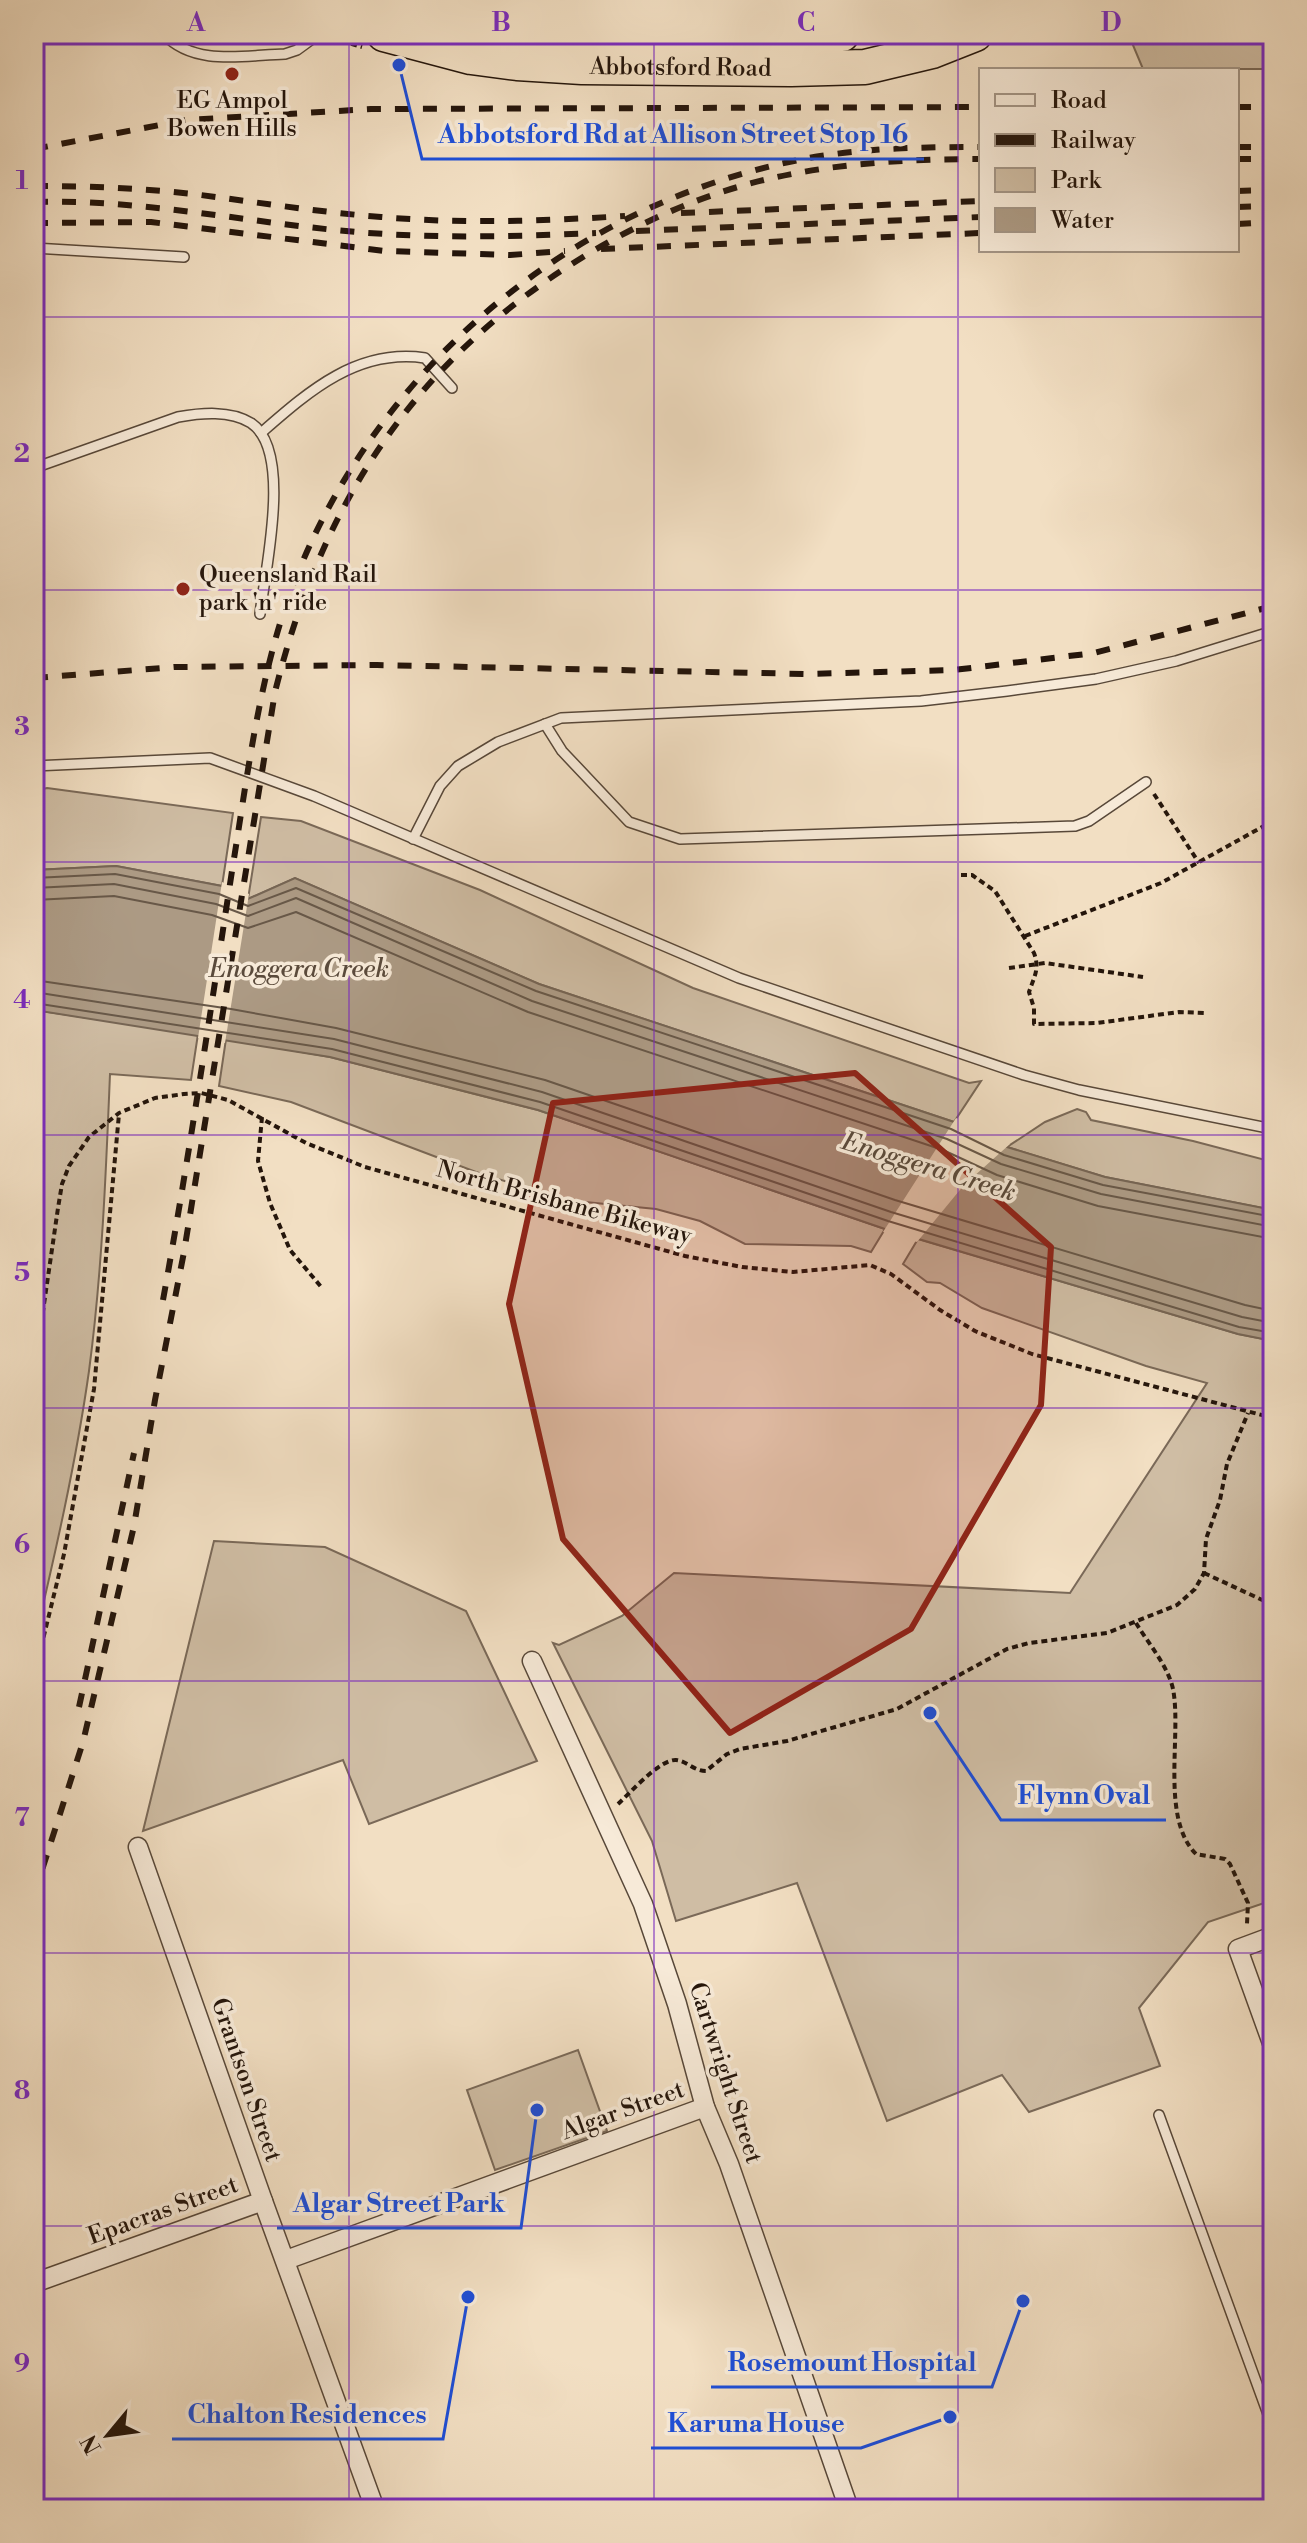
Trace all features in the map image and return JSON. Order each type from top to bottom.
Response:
[{"type":"highway","name":"Abbotsford Road","points":[[384,34],[471,57],[517,63],[582,67],[791,69],[853,68],[881,64],[932,51],[975,34]]},
{"type":"highway","points":[[497,34],[570,39],[756,41],[842,34]]},
{"type":"street","name":"Cartwright Street","points":[[532,1661],[643,1904],[677,2004],[705,2107],[729,2164],[849,2509]]},
{"type":"street","name":"Grantson Street","points":[[138,1847],[375,2509]]},
{"type":"street","points":[[1273,1936],[1238,1949],[1273,2046]]},
{"type":"street","name":"Algar Street","points":[[286,2260],[705,2107]]},
{"type":"street","name":"Epacras Street","points":[[34,2283],[263,2201]]},
{"type":"lane","points":[[164,34],[184,49],[206,56],[285,54],[297,50],[319,34]]},
{"type":"lane","points":[[34,248],[184,257]]},
{"type":"lane","points":[[261,433],[325,380],[356,365],[388,357],[425,358],[452,388]]},
{"type":"lane","points":[[38,467],[178,417],[201,413],[234,417],[251,423],[272,452],[275,488],[260,614]]},
{"type":"lane","points":[[413,839],[440,786],[458,766],[498,742],[572,716],[921,701],[1037,687],[1096,679],[1176,661],[1273,631]]},
{"type":"lane","points":[[545,724],[562,751],[629,822],[680,839],[1075,826],[1089,821],[1146,782]]},
{"type":"lane","points":[[34,766],[210,758],[314,796],[739,978],[1010,1070],[1079,1090],[1273,1129]]},
{"type":"lane","points":[[1159,2115],[1273,2428]]},
{"type":"path","points":[[1146,782],[1199,863]]},
{"type":"path","points":[[1024,936],[1161,883],[1273,821]]},
{"type":"path","points":[[961,875],[972,875],[995,891],[1038,963],[1029,992],[1034,1008],[1034,1024],[1097,1023],[1179,1012],[1207,1013]]},
{"type":"path","points":[[1009,968],[1038,963],[1143,977]]},
{"type":"path","name":"North Brisbane Bikeway","points":[[34,1373],[62,1184],[77,1152],[89,1137],[119,1113],[155,1098],[201,1093],[228,1100],[306,1143],[365,1167],[685,1256],[742,1267],[793,1272],[870,1265],[891,1274],[958,1321],[1007,1344],[1273,1418]]},
{"type":"path","points":[[34,1676],[64,1554],[94,1389],[119,1113]]},
{"type":"path","points":[[262,1117],[258,1161],[270,1203],[290,1250],[323,1289]]},
{"type":"path","points":[[618,1804],[668,1761],[679,1761],[706,1771],[727,1754],[740,1749],[831,1730],[897,1709],[1007,1649],[1029,1643],[1107,1633],[1183,1600],[1195,1589],[1204,1573],[1206,1539],[1220,1500],[1227,1464],[1248,1413]]},
{"type":"path","points":[[1204,1573],[1273,1605]]},
{"type":"path","points":[[1136,1623],[1172,1687],[1176,1785],[1183,1834],[1196,1854],[1225,1859],[1245,1893],[1248,1903],[1246,1930],[1238,1949]]},
{"type":"highlighted area","points":[[855,1073],[1051,1247],[1041,1405],[911,1629],[730,1733],[563,1539],[509,1304],[553,1103]]},
{"type":"green space","points":[[1130,38],[1273,43],[1273,69],[1143,68]]},
{"type":"green space","points":[[47,788],[233,813],[222,886],[116,866],[34,870],[34,791]]},
{"type":"green space","points":[[261,817],[301,821],[480,890],[693,988],[969,1083],[981,1081],[954,1122],[539,984],[295,878],[248,899]]},
{"type":"green space","points":[[34,1010],[198,1034],[191,1080],[110,1074],[100,1260],[89,1371],[71,1474],[34,1644]]},
{"type":"green space","points":[[226,1039],[330,1057],[538,1110],[885,1229],[871,1252],[851,1246],[745,1244],[700,1221],[656,1209],[565,1200],[476,1172],[291,1102],[219,1086]]},
{"type":"green space","points":[[1077,1109],[1086,1112],[1091,1120],[1193,1141],[1273,1162],[1273,1210],[1105,1177],[1007,1147],[1045,1122]]},
{"type":"green space","points":[[918,1239],[1238,1334],[1273,1341],[1273,1900],[1208,1922],[1139,2008],[1160,2066],[1029,2112],[1002,2075],[887,2121],[797,1883],[676,1921],[652,1841],[553,1643],[559,1645],[622,1616],[674,1573],[1070,1593],[1207,1383],[1146,1366],[982,1308],[940,1283],[927,1282],[903,1264]]},
{"type":"green space","points":[[214,1541],[325,1547],[466,1611],[537,1761],[369,1824],[343,1760],[143,1831]]},
{"type":"green space","points":[[578,2050],[607,2131],[495,2170],[467,2090]]},
{"type":"water","name":"Enoggera Creek","points":[[116,866],[222,886],[248,899],[295,878],[539,984],[954,1122],[1007,1147],[1105,1177],[1273,1210],[1273,1341],[1238,1334],[885,1229],[538,1110],[330,1057],[34,1010],[34,870]]},
{"type":"pier","points":[[222,882],[249,894],[225,1043],[198,1038]]},
{"type":"pier","points":[[956,1118],[1010,1144],[964,1185],[917,1242],[883,1232]]},
{"type":"railway","points":[[34,149],[186,120],[371,109],[979,107]]},
{"type":"railway","points":[[1239,107],[1273,107]]},
{"type":"railway","points":[[163,1300],[248,767],[269,663],[289,596],[324,516],[369,442],[422,375],[483,315],[551,263],[626,220],[705,186],[813,157],[909,148],[979,147]]},
{"type":"railway","points":[[1239,147],[1273,147]]},
{"type":"railway","points":[[34,1895],[83,1742],[134,1526],[184,1252],[275,692],[294,624],[318,561],[347,501],[381,446],[420,394],[465,346],[517,302],[620,236],[714,194],[791,174],[872,163],[979,159]]},
{"type":"railway","points":[[1239,159],[1273,159]]},
{"type":"railway","points":[[34,186],[173,192],[411,219],[503,221],[625,216]]},
{"type":"railway","points":[[1239,191],[1273,190]]},
{"type":"railway","points":[[681,213],[979,201]]},
{"type":"railway","points":[[34,202],[148,207],[400,235],[596,233]]},
{"type":"railway","points":[[1239,207],[1273,206]]},
{"type":"railway","points":[[636,231],[979,217]]},
{"type":"railway","points":[[34,223],[151,222],[385,251],[510,255],[565,251]]},
{"type":"railway","points":[[1239,224],[1273,222]]},
{"type":"railway","points":[[601,249],[979,233]]},
{"type":"railway","points":[[34,678],[175,667],[377,665],[807,674],[954,670],[1094,653],[1273,606]]},
{"type":"railway","points":[[79,1707],[134,1453]]},
{"type":"place","name":"Abbotsford Rd at Allison Street Stop 16","points":[[399,65]]},
{"type":"place","name":"EG Ampol Bowen Hills","points":[[232,74]]},
{"type":"place","name":"Queensland Rail park 'n' ride","points":[[183,589]]},
{"type":"place","name":"Flynn Oval","points":[[930,1713]]},
{"type":"place","name":"Algar Street Park","points":[[537,2110]]},
{"type":"place","name":"Chalton Residences","points":[[468,2297]]},
{"type":"place","name":"Rosemount Hospital","points":[[1023,2301]]},
{"type":"place","name":"Karuna House","points":[[950,2417]]}]
